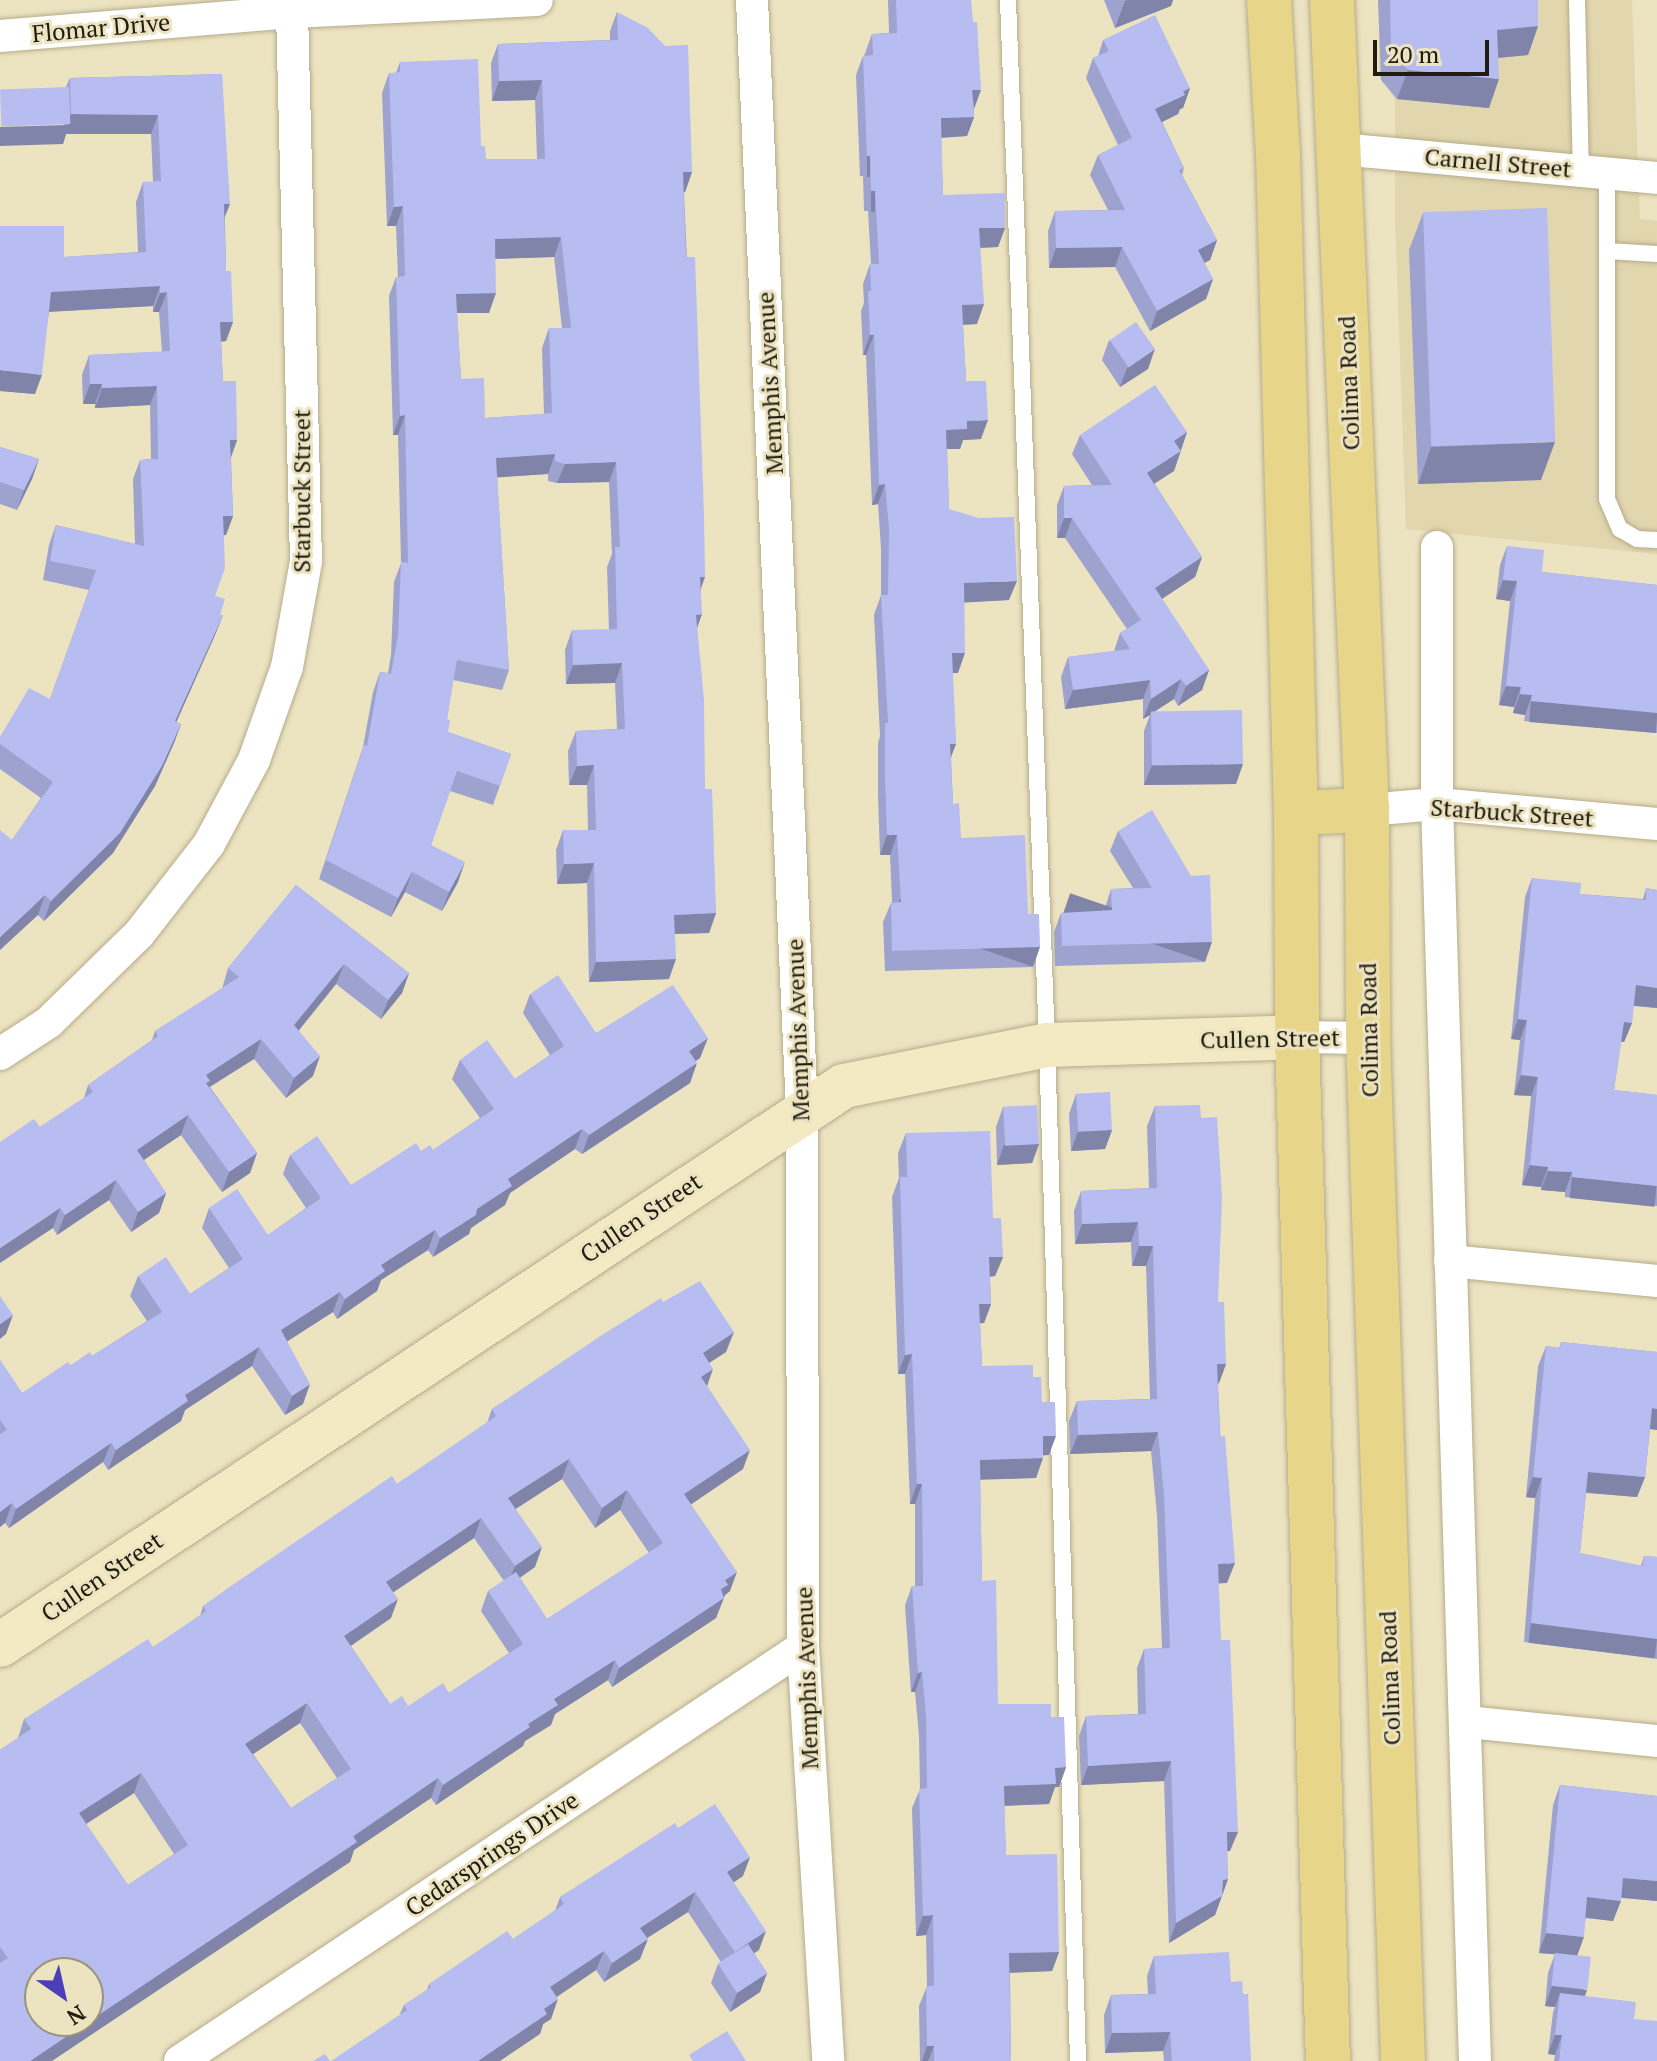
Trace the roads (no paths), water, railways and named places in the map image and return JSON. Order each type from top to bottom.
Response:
[{"type":"main road","points":[[1269,0],[1278,154],[1296,813],[1297,1037],[1328,2061]]},
{"type":"main road","name":"Colima Road","points":[[1332,0],[1367,810],[1368,1038],[1403,2061]]},
{"type":"main road","points":[[1278,154],[1339,149]]},
{"type":"main road","points":[[1296,813],[1367,810]]},
{"type":"street","name":"Flomar Drive","points":[[0,36],[292,12],[537,0]]},
{"type":"street","name":"Memphis Avenue","points":[[752,0],[802,1111],[803,1647],[828,2061]]},
{"type":"street","name":"Starbuck Street","points":[[0,1054],[49,1022],[139,934],[209,844],[254,760],[287,667],[306,561],[292,12]]},
{"type":"street","name":"Carnell Street","points":[[1339,149],[1657,178]]},
{"type":"street","points":[[1437,547],[1437,804],[1475,2061]]},
{"type":"street","name":"Starbuck Street","points":[[1367,810],[1437,804],[1657,824]]},
{"type":"street","name":"Cullen Street","points":[[0,1645],[844,1086],[1047,1045],[1297,1037],[1368,1038]]},
{"type":"street","points":[[1450,1261],[1657,1281]]},
{"type":"street","name":"Cedarsprings Drive","points":[[180,2061],[803,1647]]},
{"type":"street","points":[[1467,1722],[1657,1741]]},
{"type":"lane","points":[[1008,0],[1047,1045],[1078,2061]]},
{"type":"lane","points":[[1577,0],[1594,172],[1607,251],[1607,499],[1620,529],[1637,539],[1657,540]]},
{"type":"lane","points":[[1607,251],[1657,254]]}]
